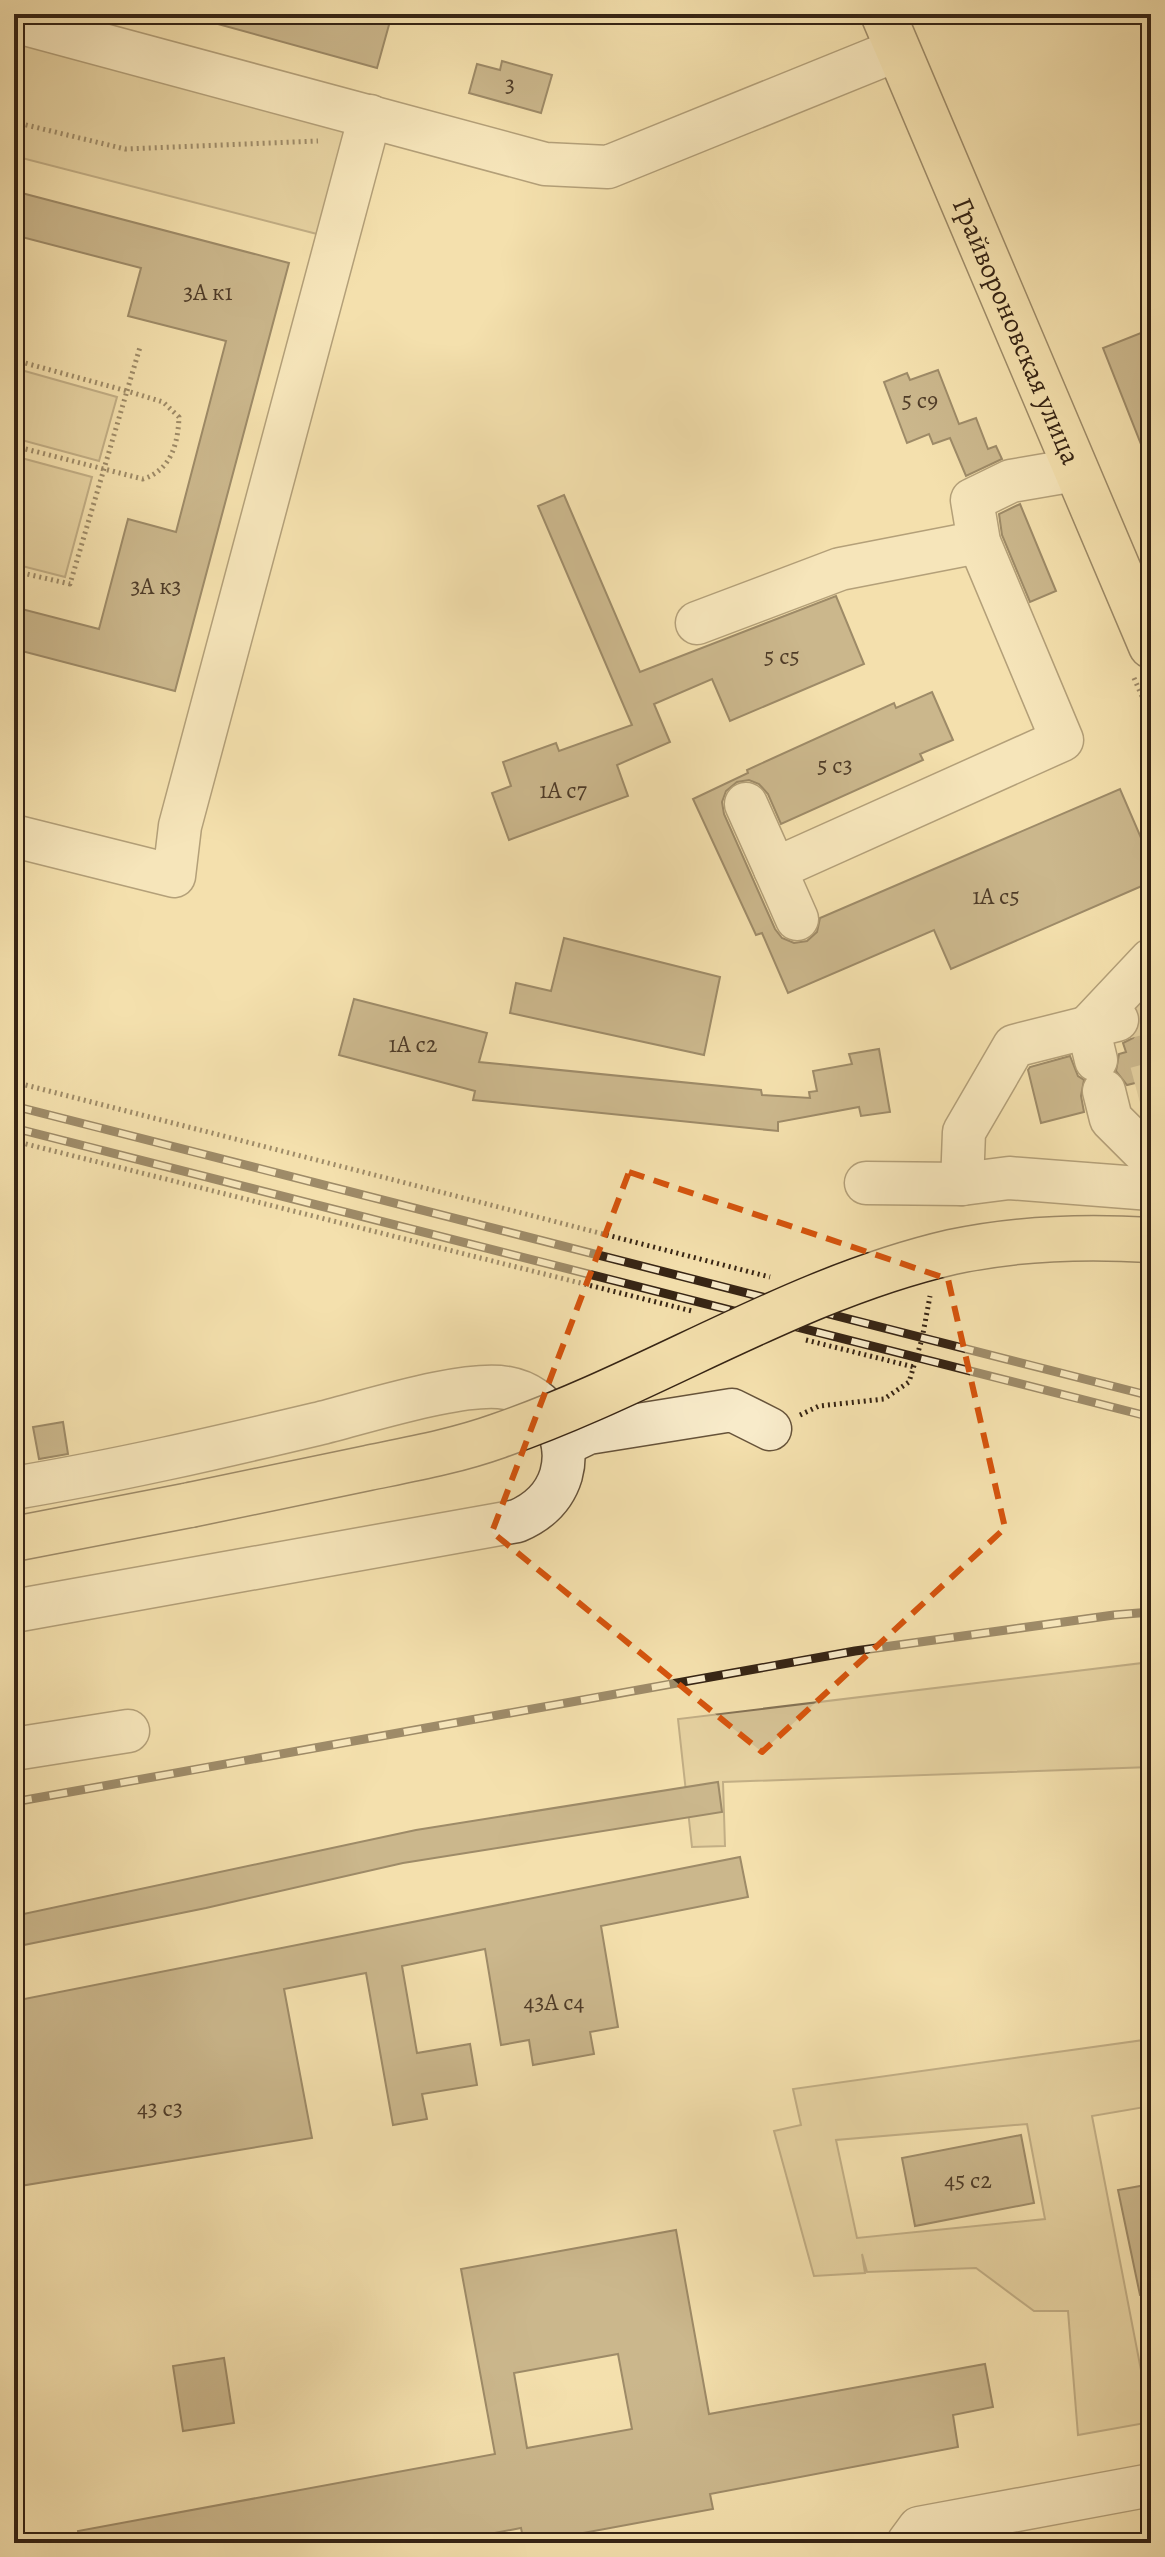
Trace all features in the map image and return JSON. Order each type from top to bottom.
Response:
[{"type":"main road","name":"Грайвороновская улица","points":[[890,32],[1151,646]]},
{"type":"main road","points":[[14,1539],[451,1450],[497,1437],[848,1284],[954,1252],[1022,1241],[1082,1238],[1151,1240]]},
{"type":"street","points":[[14,21],[367,128],[545,164],[608,167],[890,32]]},
{"type":"street","points":[[14,836],[174,876],[180,826],[367,128]]},
{"type":"street","points":[[775,869],[1062,740],[979,542],[972,500],[1011,481],[1075,470]]},
{"type":"street","points":[[697,623],[840,569],[979,542]]},
{"type":"street","points":[[746,804],[797,919]]},
{"type":"street","points":[[1151,960],[1112,1071],[1151,1159]]},
{"type":"street","points":[[962,1184],[964,1132],[1014,1046],[1112,1071]]},
{"type":"street","points":[[866,1183],[962,1184],[1009,1178],[1151,1189]]},
{"type":"street","points":[[14,1488],[208,1450],[449,1392],[484,1388],[508,1388],[530,1397],[549,1413],[560,1434],[565,1456],[554,1492],[537,1510],[517,1521],[14,1611]]},
{"type":"street","points":[[563,1445],[588,1433],[732,1410],[770,1429]]},
{"type":"street","points":[[14,1749],[128,1731]]},
{"type":"street","points":[[908,2543],[919,2528],[1151,2485]]},
{"type":"path","points":[[14,122],[125,149],[367,128]]},
{"type":"path","points":[[14,271],[19,253]]},
{"type":"path","points":[[14,571],[70,584],[140,347]]},
{"type":"path","points":[[14,360],[171,406],[179,417],[178,437],[171,458],[158,474],[143,479],[14,446]]},
{"type":"path","points":[[14,1082],[781,1280]]},
{"type":"path","points":[[14,1141],[701,1314]]},
{"type":"path","points":[[792,1336],[914,1367]]},
{"type":"path","points":[[770,1429],[819,1406],[884,1399],[909,1382],[922,1339]]},
{"type":"highlighted area","points":[[629,1172],[948,1279],[1005,1528],[762,1752],[492,1532]]},
{"type":"shaded area","points":[[14,36],[347,122],[317,234],[14,156]]},
{"type":"shaded area","points":[[14,368],[117,397],[99,461],[14,438]]},
{"type":"shaded area","points":[[14,456],[92,477],[65,577],[14,564]]},
{"type":"shaded area","points":[[1151,1662],[1151,1767],[723,1782],[725,1846],[692,1847],[678,1719]]},
{"type":"shaded area","points":[[1151,2039],[1151,2106],[1092,2116],[1151,2422],[1078,2435],[1068,2311],[1034,2311],[976,2268],[867,2272],[862,2254],[865,2273],[814,2276],[774,2131],[801,2125],[793,2089]],"holes":[[[1027,2124],[1045,2219],[857,2238],[836,2140]]]},
{"type":"building","points":[[208,14],[392,14],[377,68],[207,21]]},
{"type":"building","points":[[502,61],[552,75],[541,113],[469,93],[477,64],[500,70]]},
{"type":"building","points":[[14,191],[289,263],[175,691],[14,649],[14,607],[99,629],[128,519],[176,532],[226,341],[128,316],[141,268],[14,235]]},
{"type":"building","points":[[1151,329],[1151,467],[1150,467],[1103,348]]},
{"type":"building","points":[[938,370],[959,424],[976,418],[988,449],[996,446],[1002,459],[966,476],[950,438],[933,444],[929,434],[907,443],[884,382],[907,373],[910,380]]},
{"type":"building","points":[[564,495],[640,672],[836,596],[864,664],[730,721],[712,679],[654,704],[670,742],[617,765],[628,796],[509,840],[492,793],[511,786],[503,762],[556,743],[559,751],[632,725],[538,506]]},
{"type":"building","points":[[1020,504],[1056,591],[1030,602],[1002,535],[999,514]]},
{"type":"building","points":[[932,692],[953,740],[920,754],[923,760],[781,824],[768,794],[759,784],[749,780],[737,782],[726,791],[722,802],[724,814],[775,929],[782,938],[794,943],[807,941],[817,932],[820,918],[1120,789],[1151,861],[1151,882],[951,969],[934,930],[788,993],[762,933],[756,935],[693,799],[748,773],[747,770],[894,703],[896,708]]},
{"type":"building","points":[[564,938],[720,977],[704,1055],[510,1013],[516,983],[551,991]]},
{"type":"building","points":[[1151,997],[1151,1079],[1127,1085],[1116,1071],[1119,1054],[1126,1052],[1123,1043],[1133,1038],[1140,1027],[1138,1009]]},
{"type":"building","points":[[354,999],[487,1033],[479,1062],[761,1090],[762,1095],[810,1098],[809,1092],[817,1091],[813,1071],[852,1064],[849,1054],[879,1049],[890,1112],[861,1116],[859,1107],[778,1122],[778,1131],[473,1100],[475,1091],[339,1055]]},
{"type":"building","points":[[1070,1056],[1078,1076],[1084,1080],[1081,1096],[1084,1112],[1041,1123],[1028,1070]]},
{"type":"building","points":[[63,1422],[68,1454],[39,1459],[33,1427]]},
{"type":"building","points":[[718,1782],[722,1812],[403,1863],[206,1908],[14,1947],[14,1916],[416,1830]]},
{"type":"building","points":[[740,1857],[748,1897],[601,1926],[618,2027],[590,2032],[594,2054],[533,2065],[529,2040],[501,2045],[485,1949],[402,1966],[417,2053],[470,2044],[477,2085],[422,2094],[427,2119],[393,2125],[366,1973],[284,1989],[312,2138],[14,2187],[14,2001]]},
{"type":"building","points":[[1021,2135],[1034,2203],[915,2226],[902,2158]]},
{"type":"building","points":[[1151,2184],[1151,2294],[1140,2295],[1118,2190]]},
{"type":"building","points":[[676,2230],[709,2414],[985,2364],[993,2407],[953,2415],[958,2447],[710,2494],[713,2509],[529,2543],[524,2543],[521,2528],[442,2543],[79,2543],[78,2531],[495,2454],[461,2269]],"holes":[[[618,2354],[632,2429],[527,2448],[514,2373]]]},
{"type":"building","points":[[224,2358],[234,2423],[183,2431],[173,2366]]},
{"type":"tunnel","points":[[1117,1020],[1151,1011]]},
{"type":"tunnel","points":[[1136,1088],[1151,1084]]},
{"type":"railway","points":[[14,1106],[1151,1396]]},
{"type":"railway","points":[[14,1128],[1151,1417]]},
{"type":"railway","points":[[14,1802],[855,1651],[1151,1612]]}]
